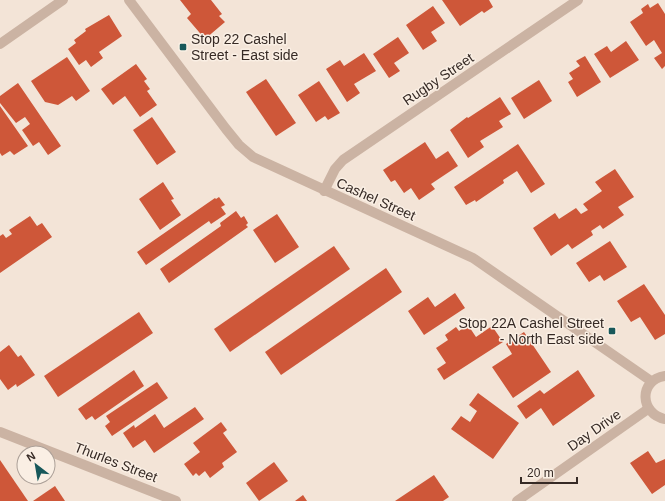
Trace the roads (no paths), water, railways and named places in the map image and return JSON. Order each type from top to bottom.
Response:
[{"type":"street","points":[[0,44],[63,0]]},
{"type":"street","name":"Cashel Street","points":[[129,0],[239,145],[253,157],[324,191],[473,258],[651,381]]},
{"type":"street","name":"Rugby Street","points":[[324,191],[335,169],[343,160],[578,0]]},
{"type":"street","points":[[665,376],[651,381],[646,388],[645,394],[645,402],[648,409],[657,416],[665,419]]},
{"type":"street","name":"Day Drive","points":[[517,501],[648,409]]},
{"type":"street","name":"Thurles Street","points":[[0,432],[176,501]]},
{"type":"place","name":"Stop 22 Cashel Street - East side","points":[[183,47]]},
{"type":"place","name":"Stop 22A Cashel Street - North East side","points":[[612,331]]}]
